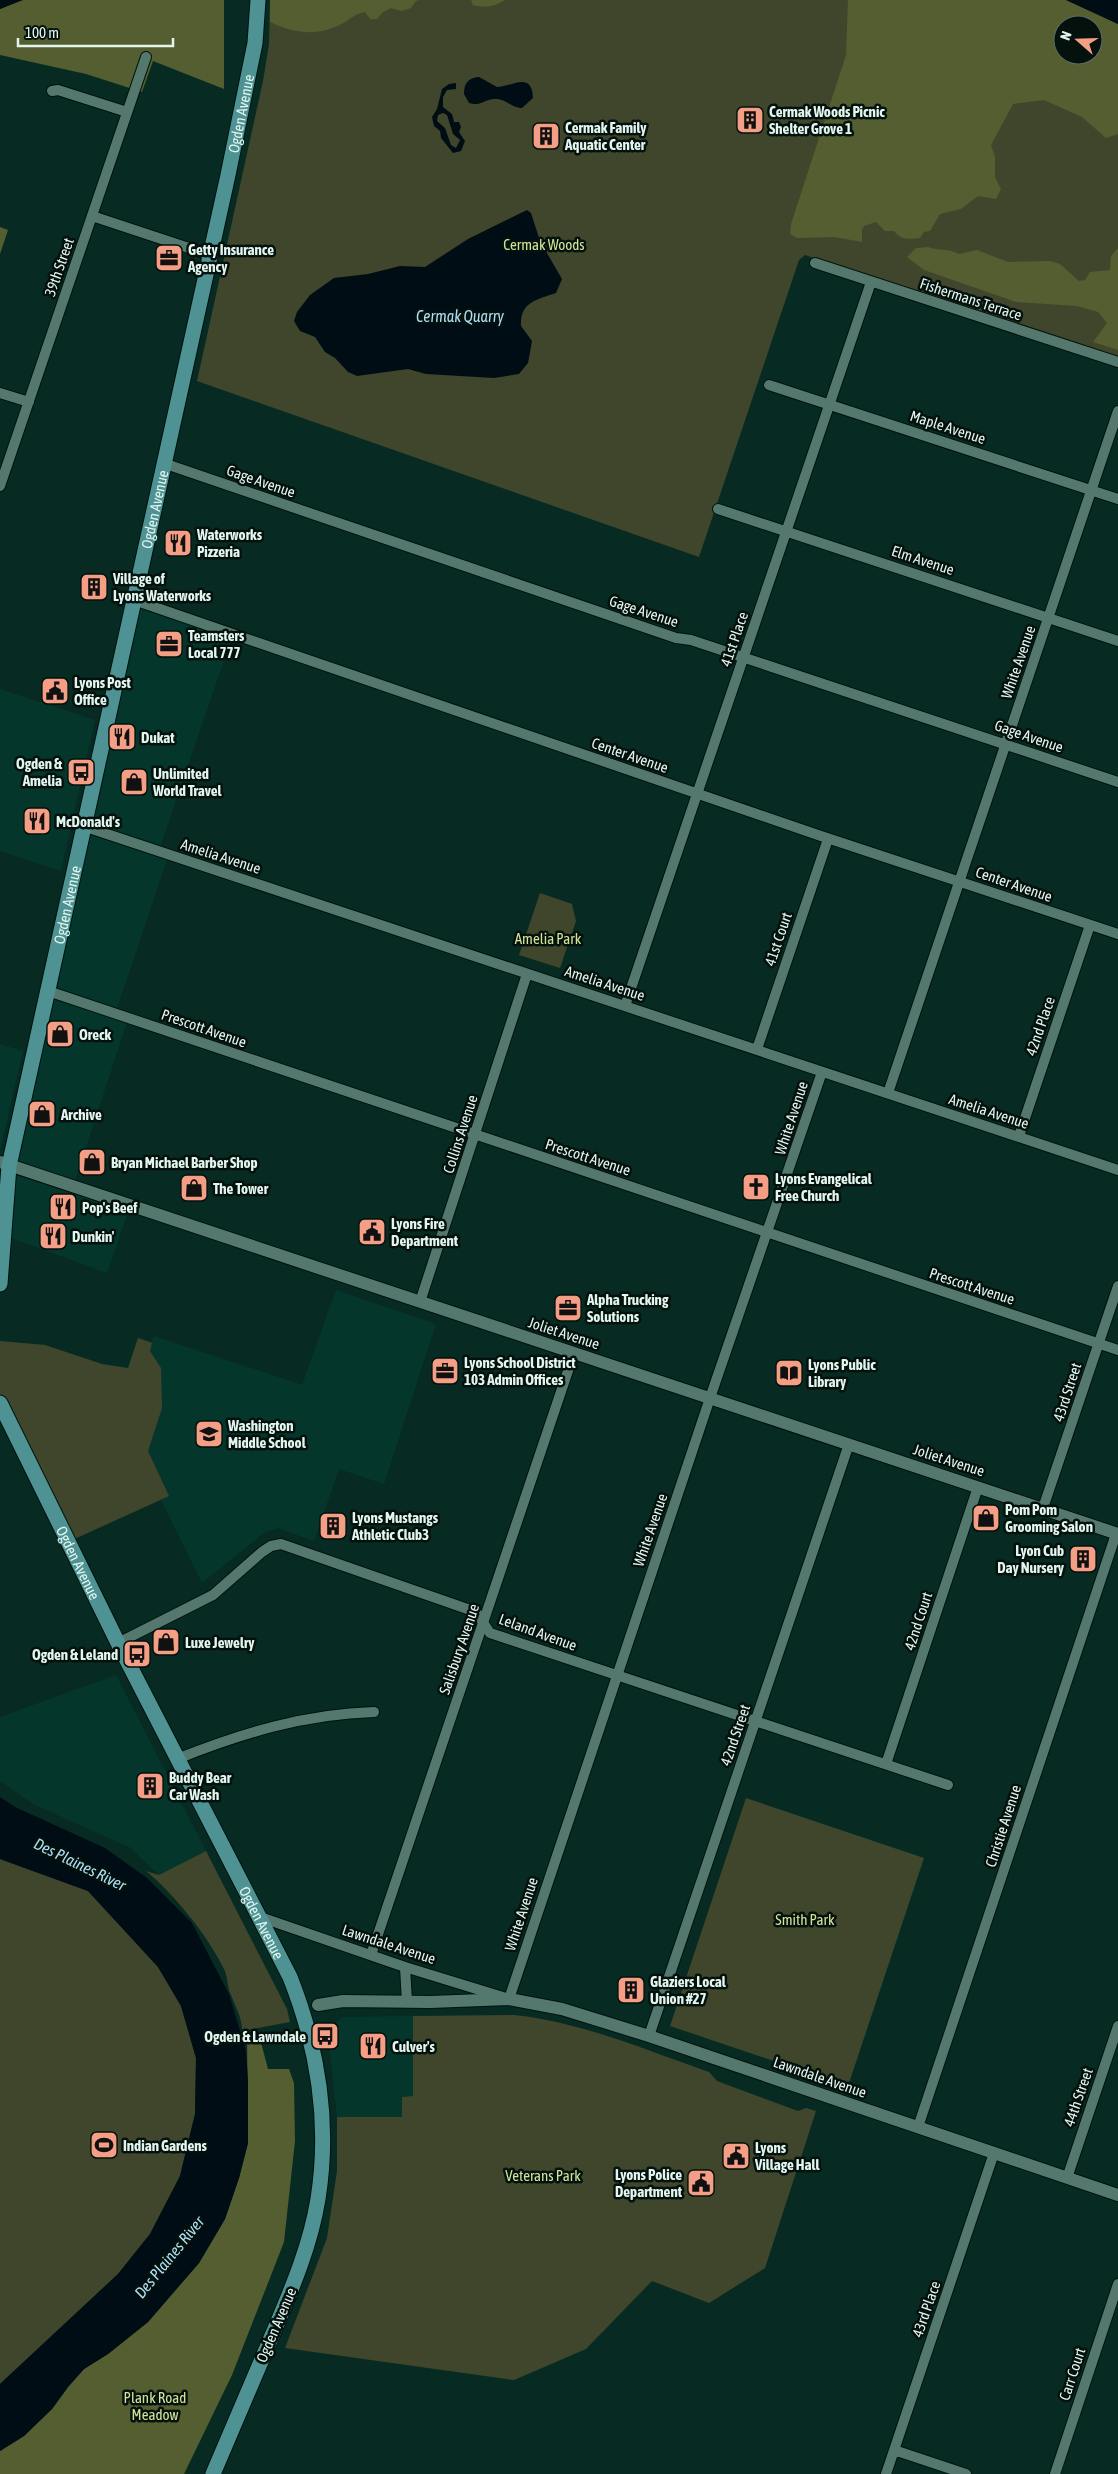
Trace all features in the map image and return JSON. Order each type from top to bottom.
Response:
[{"type":"main road","name":"Ogden Avenue","points":[[0,1284],[5,1164],[48,992],[82,826],[210,255],[255,44],[258,0]]},
{"type":"main road","name":"Ogden Avenue","points":[[0,1403],[118,1643],[290,1977],[302,2009],[316,2061],[320,2092],[322,2140],[318,2200],[309,2239],[296,2278],[213,2474]]},
{"type":"street","name":"39th Street","points":[[0,486],[146,57]]},
{"type":"street","points":[[52,91],[58,90],[127,112]]},
{"type":"street","points":[[92,216],[210,255]]},
{"type":"street","name":"Fishermans Terrace","points":[[815,264],[1118,362]]},
{"type":"street","name":"41st Place","points":[[626,1006],[871,282]]},
{"type":"street","name":"Maple Avenue","points":[[769,385],[1118,498]]},
{"type":"street","points":[[0,393],[28,402]]},
{"type":"street","name":"White Avenue","points":[[888,1093],[1118,411]]},
{"type":"street","name":"Gage Avenue","points":[[163,463],[676,638],[692,640],[1118,782]]},
{"type":"street","name":"Elm Avenue","points":[[718,509],[1118,641]]},
{"type":"street","name":"Center Avenue","points":[[134,600],[828,839],[1118,934]]},
{"type":"street","name":"Amelia Avenue","points":[[82,826],[1118,1170]]},
{"type":"street","name":"41st Court","points":[[757,1049],[828,839]]},
{"type":"street","name":"42nd Place","points":[[1019,1136],[1090,925]]},
{"type":"street","name":"Collins Avenue","points":[[420,1302],[476,1136],[527,974]]},
{"type":"street","name":"Prescott Avenue","points":[[48,992],[1118,1350]]},
{"type":"street","name":"White Avenue","points":[[509,1998],[616,1675],[822,1072]]},
{"type":"street","name":"Joliet Avenue","points":[[5,1164],[1044,1508],[1117,1534]]},
{"type":"street","name":"43rd Street","points":[[1044,1508],[1118,1286]]},
{"type":"street","name":"Salisbury Avenue","points":[[371,1956],[574,1353]]},
{"type":"street","name":"42nd Street","points":[[649,2036],[848,1444]]},
{"type":"street","name":"42nd Court","points":[[886,1764],[978,1487]]},
{"type":"street","name":"Christie Avenue","points":[[918,2127],[1117,1534]]},
{"type":"street","name":"Leland Avenue","points":[[118,1643],[213,1595],[262,1552],[276,1544],[287,1546],[476,1612],[490,1633],[948,1784]]},
{"type":"street","points":[[177,1759],[240,1734],[292,1721],[338,1713],[374,1712]]},
{"type":"street","name":"Lawndale Avenue","points":[[260,1917],[405,1967],[509,1998],[562,2009],[649,2036],[1118,2195]]},
{"type":"street","points":[[405,1967],[407,2002]]},
{"type":"street","name":"Lawndale Avenue","points":[[302,2009],[343,2001],[407,2002],[509,1998]]},
{"type":"street","name":"44th Street","points":[[1067,2178],[1118,2026]]},
{"type":"street","name":"43rd Place","points":[[886,2474],[994,2153]]},
{"type":"street","name":"Carr Court","points":[[1055,2474],[1118,2284]]},
{"type":"street","points":[[894,2450],[966,2474]]},
{"type":"shaded area","points":[[135,603],[232,637],[159,850],[169,854],[115,1014],[128,1019],[73,1187],[130,1206],[107,1273],[6,1236],[12,1164]]},
{"type":"shaded area","points":[[0,689],[95,720],[61,871],[0,851]]},
{"type":"shaded area","points":[[0,1044],[23,1051],[0,1151]]},
{"type":"shaded area","name":"Washington Middle School","points":[[336,1290],[436,1324],[384,1484],[339,1469],[314,1541],[278,1528],[264,1533],[202,1583],[161,1500],[70,1541],[0,1341],[45,1345],[102,1364],[128,1368],[138,1338],[151,1342],[154,1336],[302,1385]]},
{"type":"shaded area","points":[[116,1675],[206,1851],[159,1875],[131,1848],[33,1804],[0,1781],[0,1717]]},
{"type":"shaded area","points":[[413,2016],[413,2097],[402,2118],[337,2117],[330,2053],[332,2026],[342,2017]]},
{"type":"green space","points":[[21,0],[224,0],[224,89],[153,61],[142,92],[86,74],[0,55],[0,9]]},
{"type":"green space","name":"Cermak Woods","points":[[270,0],[1066,0],[1098,15],[1053,15],[1053,65],[1103,65],[1103,17],[1118,24],[1118,358],[805,255],[799,260],[699,557],[197,381],[263,81],[269,44]]},
{"type":"green space","points":[[270,0],[419,0],[411,8],[401,11],[391,8],[383,12],[377,19],[370,19],[365,12],[354,16],[336,27],[317,32],[308,32],[289,29],[270,22]]},
{"type":"green space","points":[[471,0],[505,0],[485,7],[473,5]]},
{"type":"green space","points":[[848,0],[1066,0],[1098,15],[1053,15],[1053,65],[1103,65],[1103,17],[1118,24],[1118,134],[1106,138],[1082,117],[1044,100],[1013,104],[991,145],[995,157],[995,177],[1001,189],[996,199],[978,196],[961,209],[940,214],[930,231],[924,232],[920,238],[903,238],[894,231],[885,231],[876,222],[864,226],[862,242],[834,237],[797,238],[790,234],[791,224],[846,55]]},
{"type":"green space","points":[[0,227],[8,230],[0,254]]},
{"type":"green space","points":[[928,247],[959,254],[977,250],[1008,262],[1050,261],[1060,264],[1079,281],[1085,280],[1090,272],[1110,270],[1111,256],[1118,248],[1118,350],[1093,342],[1107,323],[1098,312],[1077,306],[1016,302],[924,270],[907,257],[916,248]]},
{"type":"green space","name":"Amelia Park","points":[[540,893],[572,904],[576,921],[560,968],[519,955]]},
{"type":"green space","points":[[138,1338],[152,1343],[150,1351],[161,1368],[162,1408],[148,1451],[169,1496],[70,1541],[0,1397],[0,1341],[45,1345],[102,1364],[128,1368]]},
{"type":"green space","name":"Smith Park","points":[[746,1798],[924,1858],[848,2086],[670,2026]]},
{"type":"green space","points":[[206,1851],[287,2009],[290,2022],[242,2031],[240,2017],[230,1992],[225,1972],[217,1956],[190,1916],[168,1891],[146,1871],[159,1875]]},
{"type":"green space","points":[[0,1859],[88,1891],[158,1967],[181,2006],[196,2058],[195,2114],[180,2176],[150,2234],[118,2274],[0,2384]]},
{"type":"green space","name":"Veterans Park","points":[[514,2015],[589,2030],[709,2072],[717,2081],[798,2111],[806,2108],[816,2111],[765,2268],[709,2303],[652,2281],[586,2349],[514,2380],[285,2348],[327,2238],[337,2171],[337,2117],[402,2117],[402,2097],[413,2096],[413,2016]]},
{"type":"green space","name":"Plank Road Meadow","points":[[254,2031],[259,2035],[268,2069],[289,2069],[294,2083],[295,2141],[284,2242],[232,2375],[184,2474],[0,2474],[0,2451],[24,2436],[52,2409],[84,2369],[108,2354],[148,2322],[199,2263],[225,2219],[239,2178],[248,2143],[247,2032]]},
{"type":"water","points":[[0,0],[23,0],[0,9]]},
{"type":"water","points":[[1066,0],[1118,0],[1118,24],[1103,17],[1103,15],[1098,15]]},
{"type":"water","points":[[479,77],[497,87],[525,82],[532,89],[533,98],[522,108],[496,99],[477,104],[469,103],[464,94],[466,84],[469,80]]},
{"type":"water","points":[[456,83],[456,89],[447,90],[443,97],[443,107],[452,114],[454,122],[459,122],[461,127],[459,132],[465,141],[461,151],[453,153],[441,138],[440,131],[434,126],[432,117],[437,109],[442,89],[449,84]],"holes":[[[443,113],[447,115],[453,134],[460,140],[456,148],[451,145],[445,128],[437,121],[438,115]]]},
{"type":"water","name":"Cermak Quarry","points":[[527,210],[531,213],[540,241],[562,279],[556,293],[536,300],[526,307],[523,312],[521,326],[532,341],[528,363],[519,374],[494,378],[426,374],[408,369],[357,376],[348,372],[335,358],[325,352],[315,337],[300,331],[294,321],[297,312],[310,295],[334,278],[368,274],[400,266],[425,267],[468,239]]},
{"type":"water","name":"Des Plaines River","points":[[0,1797],[15,1807],[105,1848],[147,1878],[192,1923],[229,1994],[246,2051],[248,2143],[239,2178],[225,2219],[199,2263],[148,2322],[108,2354],[84,2369],[52,2409],[24,2436],[0,2451],[0,2384],[118,2274],[150,2234],[180,2176],[195,2114],[196,2058],[181,2006],[158,1967],[88,1891],[0,1859]]},
{"type":"place","name":"Cermak Woods Picnic Shelter Grove 1","points":[[750,120]]},
{"type":"place","name":"Cermak Family Aquatic Center","points":[[546,136]]},
{"type":"place","name":"Getty Insurance Agency","points":[[169,258]]},
{"type":"place","name":"Waterworks Pizzeria","points":[[178,543]]},
{"type":"place","name":"Village of Lyons Waterworks","points":[[94,587]]},
{"type":"place","name":"Teamsters Local 777","points":[[169,644]]},
{"type":"place","name":"Lyons Post Office","points":[[55,691]]},
{"type":"place","name":"Dukat","points":[[122,737]]},
{"type":"place","name":"Ogden & Amelia","points":[[81,772]]},
{"type":"place","name":"Unlimited World Travel","points":[[134,782]]},
{"type":"place","name":"McDonald's","points":[[37,821]]},
{"type":"place","name":"Oreck","points":[[60,1034]]},
{"type":"place","name":"Archive","points":[[42,1114]]},
{"type":"place","name":"Bryan Michael Barber Shop","points":[[92,1162]]},
{"type":"place","name":"Lyons Evangelical Free Church","points":[[756,1187]]},
{"type":"place","name":"The Tower","points":[[194,1188]]},
{"type":"place","name":"Pop's Beef","points":[[63,1207]]},
{"type":"place","name":"Lyons Fire Department","points":[[372,1232]]},
{"type":"place","name":"Dunkin'","points":[[53,1236]]},
{"type":"place","name":"Alpha Trucking Solutions","points":[[568,1308]]},
{"type":"place","name":"Lyons School District 103 Admin Offices","points":[[445,1371]]},
{"type":"place","name":"Lyons Public Library","points":[[789,1373]]},
{"type":"place","name":"Washington Middle School","points":[[209,1434]]},
{"type":"place","name":"Pom Pom Grooming Salon","points":[[986,1518]]},
{"type":"place","name":"Lyons Mustangs Athletic Club3","points":[[333,1526]]},
{"type":"place","name":"Lyon Cub Day Nursery","points":[[1083,1559]]},
{"type":"place","name":"Luxe Jewelry","points":[[166,1642]]},
{"type":"place","name":"Ogden & Leland","points":[[137,1654]]},
{"type":"place","name":"Buddy Bear Car Wash","points":[[150,1786]]},
{"type":"place","name":"Glaziers Local Union #27","points":[[631,1990]]},
{"type":"place","name":"Ogden & Lawndale","points":[[325,2036]]},
{"type":"place","name":"Culver's","points":[[373,2046]]},
{"type":"place","name":"Indian Gardens","points":[[104,2145]]},
{"type":"place","name":"Lyons Village Hall","points":[[736,2156]]},
{"type":"place","name":"Lyons Police Department","points":[[701,2183]]}]
